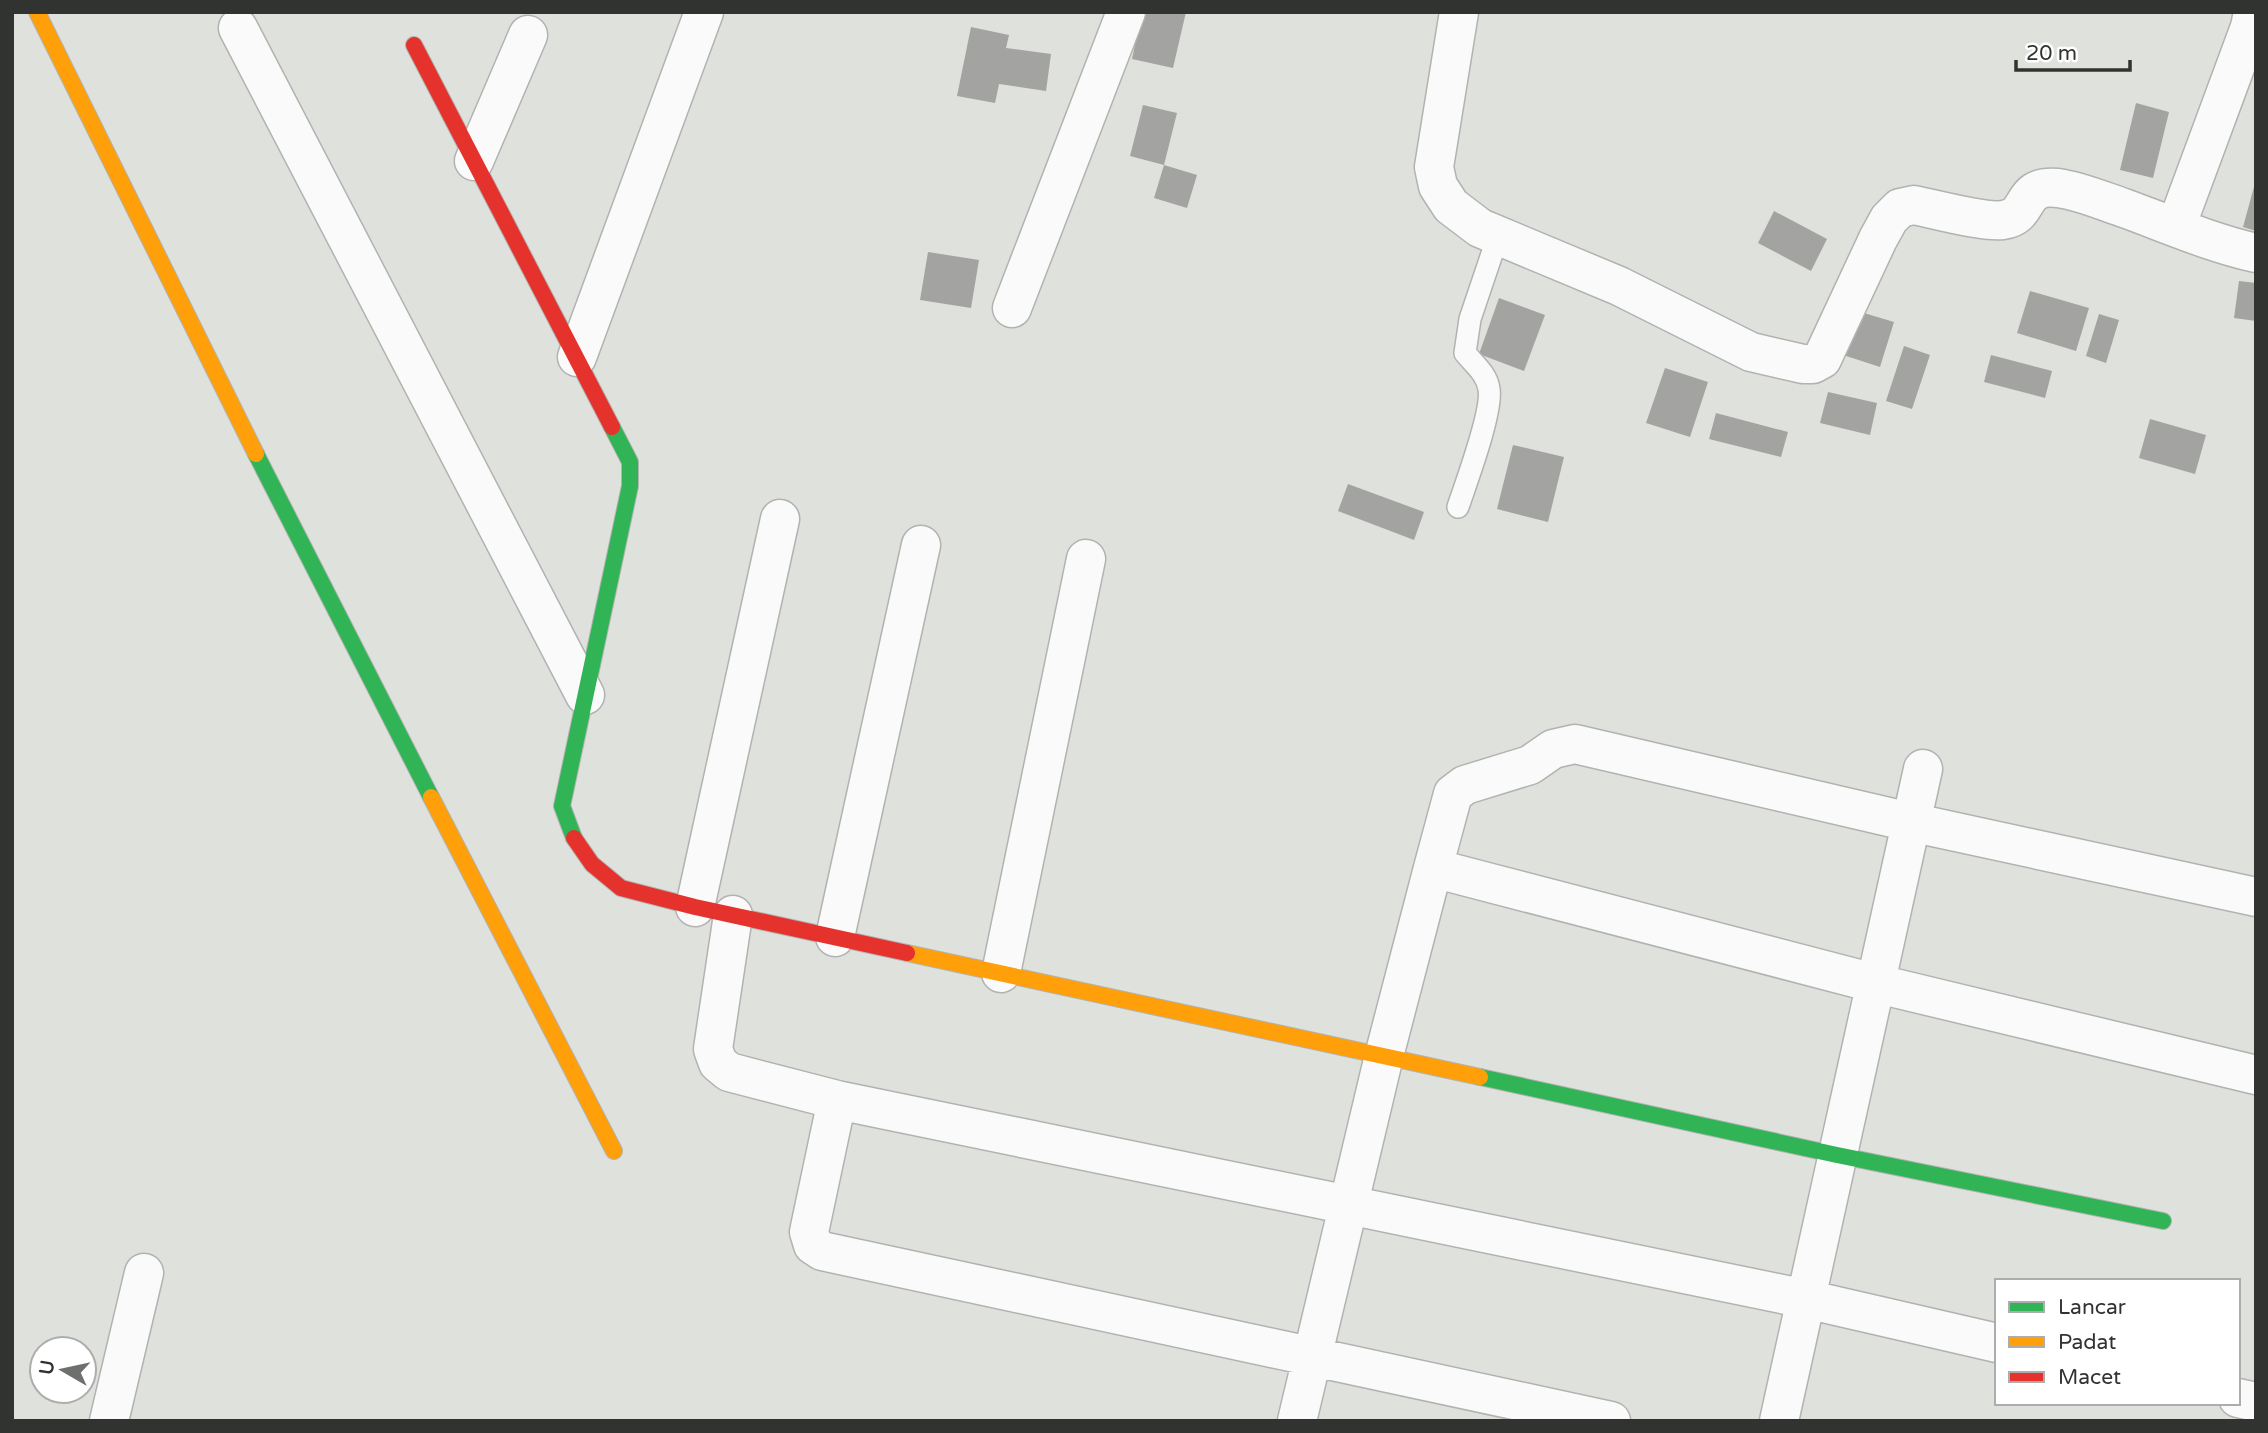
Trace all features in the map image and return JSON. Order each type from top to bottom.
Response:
[{"type":"street","points":[[37,12],[282,507],[614,1151]]},
{"type":"street","points":[[577,357],[704,12]]},
{"type":"street","points":[[1012,309],[1126,12]]},
{"type":"street","points":[[1458,12],[1434,167],[1437,186],[1451,206],[1479,228],[1619,286],[1751,352],[1803,364],[1813,364],[1822,359],[1889,219],[1900,208],[1914,205],[2004,220],[2018,214],[2034,191],[2041,187],[2060,188],[2096,198],[2231,247],[2256,253]]},
{"type":"street","points":[[2176,227],[2250,27],[2253,12]]},
{"type":"street","points":[[238,28],[585,695]]},
{"type":"street","points":[[474,161],[528,35]]},
{"type":"street","points":[[414,46],[629,462],[631,478],[562,806],[568,825],[592,864],[610,883],[695,907],[1837,1155],[2163,1221]]},
{"type":"street","points":[[695,907],[780,519]]},
{"type":"street","points":[[835,937],[922,545]]},
{"type":"street","points":[[1002,973],[1086,559]]},
{"type":"street","points":[[1297,1421],[1384,1056],[1433,868],[1453,794],[1465,785],[1530,765],[1553,749],[1575,744],[1910,822],[2256,897]]},
{"type":"street","points":[[1779,1421],[1923,769]]},
{"type":"street","points":[[1433,868],[1874,982],[2256,1075]]},
{"type":"street","points":[[733,915],[712,1049],[718,1063],[729,1072],[837,1100],[1806,1299],[1995,1343]]},
{"type":"street","points":[[837,1100],[809,1232],[813,1245],[822,1251],[1611,1421]]},
{"type":"street","points":[[108,1421],[144,1273]]},
{"type":"lane","points":[[1458,507],[1481,436],[1490,391],[1485,376],[1465,353],[1469,320],[1498,236]]},
{"type":"building","points":[[1142,12],[1186,12],[1173,68],[1132,59]]},
{"type":"building","points":[[971,27],[1009,35],[1006,48],[1051,54],[1046,91],[999,84],[995,103],[957,96]]},
{"type":"building","points":[[2136,103],[2169,112],[2153,178],[2120,170]]},
{"type":"building","points":[[1143,105],[1177,113],[1164,165],[1130,156]]},
{"type":"building","points":[[1164,165],[1197,175],[1187,208],[1154,198]]},
{"type":"building","points":[[2256,183],[2256,231],[2243,227]]},
{"type":"building","points":[[1774,211],[1827,239],[1811,271],[1758,243]]},
{"type":"building","points":[[928,252],[979,260],[971,308],[920,300]]},
{"type":"building","points":[[2239,281],[2256,283],[2256,321],[2234,318]]},
{"type":"building","points":[[2030,291],[2089,308],[2076,351],[2017,333]]},
{"type":"building","points":[[1499,298],[1545,315],[1524,371],[1479,354]]},
{"type":"building","points":[[1854,310],[1894,322],[1880,367],[1840,354]]},
{"type":"building","points":[[2099,314],[2119,320],[2106,363],[2086,356]]},
{"type":"building","points":[[1904,346],[1930,355],[1912,409],[1886,401]]},
{"type":"building","points":[[1991,355],[2052,371],[2045,398],[1984,382]]},
{"type":"building","points":[[1665,368],[1708,382],[1690,437],[1646,423]]},
{"type":"building","points":[[1828,392],[1877,403],[1870,435],[1820,423]]},
{"type":"building","points":[[1716,413],[1788,432],[1781,457],[1709,439]]},
{"type":"building","points":[[2150,419],[2206,435],[2195,474],[2139,458]]},
{"type":"building","points":[[1513,445],[1564,457],[1548,522],[1497,509]]},
{"type":"building","points":[[1348,484],[1424,512],[1414,540],[1338,511]]},
{"type":"traffic: fast","points":[[574,838],[562,806],[630,486],[630,462],[612,427]]},
{"type":"traffic: fast","points":[[256,454],[431,797]]},
{"type":"traffic: fast","points":[[1480,1077],[1837,1155],[2163,1221]]},
{"type":"traffic: slow","points":[[37,12],[256,454]]},
{"type":"traffic: slow","points":[[431,797],[614,1151]]},
{"type":"traffic: slow","points":[[907,953],[1480,1077]]},
{"type":"traffic: jam","points":[[414,45],[612,427]]},
{"type":"traffic: jam","points":[[574,838],[592,864],[621,888],[695,907],[907,953]]}]
